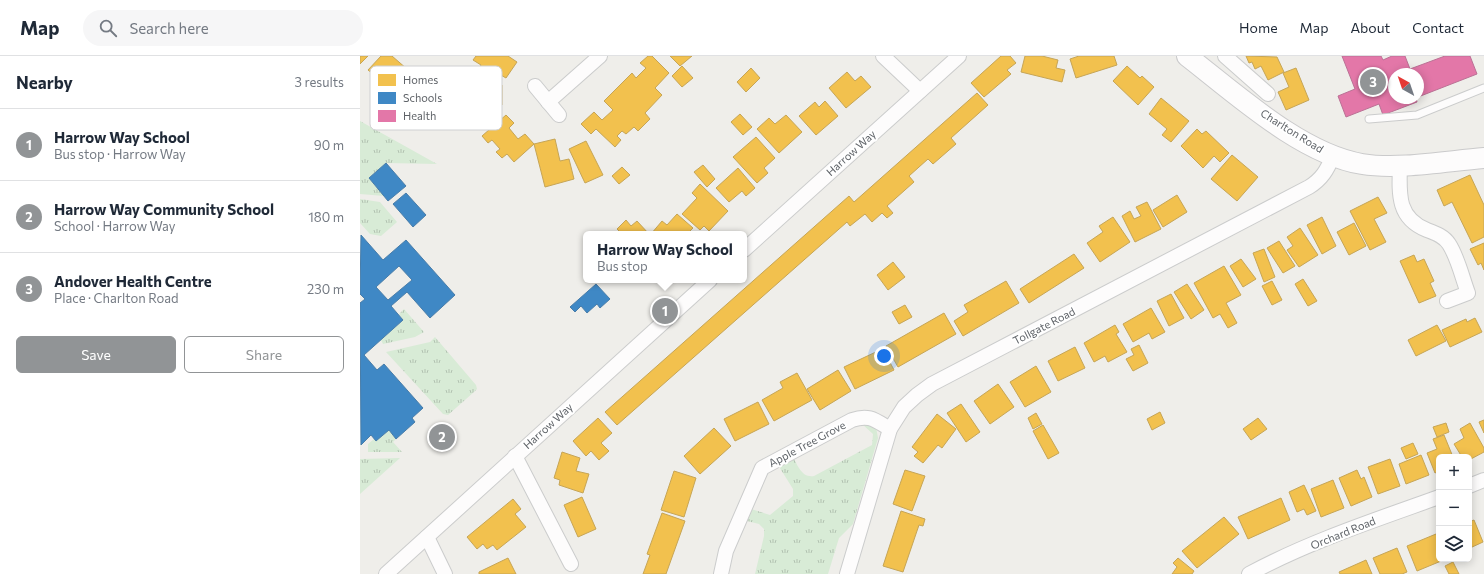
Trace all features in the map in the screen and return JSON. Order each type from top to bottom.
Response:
[{"type":"street","points":[[548,102],[600,56]]},
{"type":"street","points":[[883,56],[920,91]]},
{"type":"street","name":"Harrow Way","points":[[747,247],[959,56]]},
{"type":"street","name":"Charlton Road","points":[[1187,56],[1281,127],[1333,156],[1362,164],[1400,165],[1484,158]]},
{"type":"street","points":[[1225,56],[1268,94]]},
{"type":"street","points":[[535,86],[559,115]]},
{"type":"street","name":"Tollgate Road","points":[[847,574],[890,429],[904,407],[917,394],[932,384],[1318,182],[1324,175],[1333,156]]},
{"type":"street","points":[[1400,165],[1403,209],[1407,218],[1413,223],[1436,234],[1449,244],[1468,293],[1447,301]]},
{"type":"street","name":"Harrow Way","points":[[386,574],[707,283]]},
{"type":"street","name":"Apple Tree Grove","points":[[721,574],[726,552],[762,468],[852,420],[862,417],[870,418],[890,429]]},
{"type":"street","points":[[515,456],[571,564]]},
{"type":"street","points":[[1472,485],[1484,480]]},
{"type":"street","name":"Orchard Road","points":[[1249,574],[1267,564],[1322,541],[1436,498]]},
{"type":"street","points":[[427,537],[445,574]]},
{"type":"lane","points":[[1369,119],[1417,114],[1484,88]]},
{"type":"green space","points":[[360,121],[370,127],[370,130],[376,130],[437,164],[386,163],[369,178],[384,196],[360,194]]},
{"type":"green space","points":[[360,199],[380,202],[397,222],[381,236],[370,234],[360,223]]},
{"type":"green space","points":[[404,309],[424,332],[415,337],[383,344],[381,340],[403,320],[399,314]]},
{"type":"green space","points":[[435,337],[476,385],[477,389],[448,415],[443,414],[386,352],[430,342]]},
{"type":"green space","points":[[861,421],[876,427],[878,438],[853,524],[839,538],[828,574],[755,574],[764,536],[764,529],[759,524],[743,520],[748,508],[770,515],[793,496],[793,489],[778,465],[793,457],[803,473],[814,476],[872,445],[873,434],[862,424]]},
{"type":"green space","points":[[389,430],[396,439],[393,442],[402,452],[368,452],[368,444],[374,439],[376,441]]},
{"type":"green space","points":[[400,458],[360,494],[360,459]]},
{"type":"building: Homes","points":[[360,56],[368,56],[360,64]]},
{"type":"building: Homes","points":[[381,56],[392,56],[404,66],[372,66]]},
{"type":"building: Homes","points":[[476,56],[508,56],[517,62],[506,78],[502,76],[502,66],[480,66],[473,60]]},
{"type":"building: Homes","points":[[648,56],[652,56],[669,73],[655,88],[662,95],[645,113],[650,119],[638,131],[634,127],[626,134],[622,131],[617,136],[621,140],[615,147],[596,129],[591,134],[581,124],[594,112],[602,120],[613,110],[604,101],[632,73],[636,78],[646,68],[640,63]]},
{"type":"building: Homes","points":[[670,56],[692,56],[680,66]]},
{"type":"building: Homes","points":[[1001,56],[1010,56],[1016,63],[1007,70],[1011,74],[984,97],[971,83]]},
{"type":"building: Homes","points":[[1025,56],[1042,56],[1058,60],[1056,68],[1065,70],[1062,82],[1021,72]]},
{"type":"building: Homes","points":[[1079,56],[1114,56],[1117,65],[1076,78],[1070,59]]},
{"type":"building: Homes","points":[[1246,56],[1277,57],[1284,72],[1268,80],[1261,66],[1255,69],[1252,62],[1249,63]]},
{"type":"building: Homes","points":[[682,66],[693,78],[682,87],[672,76]]},
{"type":"building: Homes","points":[[1127,66],[1140,78],[1142,76],[1154,87],[1138,105],[1113,81]]},
{"type":"building: Homes","points":[[751,68],[760,78],[746,92],[737,82]]},
{"type":"building: Homes","points":[[1296,68],[1309,100],[1286,110],[1278,92],[1289,87],[1283,73]]},
{"type":"building: Homes","points":[[847,72],[855,81],[861,76],[871,87],[846,108],[829,88]]},
{"type":"building: Homes","points":[[977,93],[988,105],[951,138],[956,144],[933,164],[928,159],[909,176],[914,182],[887,206],[893,213],[887,218],[882,213],[872,222],[865,214],[850,226],[847,222],[617,425],[605,412],[849,196],[854,202]]},
{"type":"building: Homes","points":[[1161,98],[1189,121],[1171,142],[1162,135],[1167,129],[1149,114]]},
{"type":"building: Homes","points":[[825,101],[838,116],[816,135],[799,116],[815,102],[819,107]]},
{"type":"building: Homes","points":[[740,114],[752,127],[743,135],[731,122]]},
{"type":"building: Homes","points":[[506,115],[514,123],[509,128],[518,139],[525,134],[534,144],[514,162],[507,154],[502,158],[496,152],[500,149],[492,140],[488,143],[482,136],[489,130],[502,130],[502,118]]},
{"type":"building: Homes","points":[[786,115],[802,132],[779,153],[757,129],[769,118],[775,124]]},
{"type":"building: Homes","points":[[1197,129],[1202,134],[1206,131],[1229,153],[1220,162],[1214,156],[1203,168],[1181,146]]},
{"type":"building: Homes","points":[[756,137],[775,158],[764,168],[768,173],[757,183],[733,157]]},
{"type":"building: Homes","points":[[555,139],[560,161],[569,159],[574,179],[545,187],[534,144]]},
{"type":"building: Homes","points":[[586,141],[603,175],[585,183],[569,149]]},
{"type":"building: Homes","points":[[1232,155],[1258,177],[1237,201],[1211,179]]},
{"type":"building: Homes","points":[[703,165],[715,179],[707,187],[694,172]]},
{"type":"building: Homes","points":[[622,167],[630,175],[619,184],[612,176]]},
{"type":"building: Homes","points":[[738,168],[755,188],[746,196],[742,191],[729,202],[716,188]]},
{"type":"building: Homes","points":[[1470,175],[1484,205],[1484,237],[1472,243],[1452,202],[1444,206],[1437,190]]},
{"type":"building: Homes","points":[[700,184],[728,211],[709,231],[704,226],[700,230],[682,214],[697,198],[692,193]]},
{"type":"building: Homes","points":[[1177,195],[1187,212],[1163,227],[1153,210]]},
{"type":"building: Homes","points":[[1378,197],[1387,213],[1374,219],[1386,242],[1370,250],[1350,211]]},
{"type":"building: Homes","points":[[1147,202],[1161,229],[1135,242],[1122,216],[1130,211],[1134,219],[1141,216],[1136,207]]},
{"type":"building: Homes","points":[[677,214],[693,228],[690,231],[654,231],[662,221],[667,225]]},
{"type":"building: Homes","points":[[1113,217],[1130,242],[1100,262],[1087,243],[1103,232],[1099,226]]},
{"type":"building: Homes","points":[[1322,217],[1336,246],[1322,254],[1307,225]]},
{"type":"building: Homes","points":[[626,220],[631,226],[637,221],[646,231],[619,231],[617,229]]},
{"type":"building: Homes","points":[[1354,223],[1366,246],[1349,255],[1337,232]]},
{"type":"building: Homes","points":[[1300,228],[1318,255],[1299,267],[1287,250],[1293,246],[1287,237]]},
{"type":"building: Homes","points":[[1279,241],[1295,266],[1283,273],[1267,248]]},
{"type":"building: Homes","points":[[1484,243],[1484,270],[1481,263],[1478,265],[1470,249]]},
{"type":"building: Homes","points":[[1264,249],[1275,277],[1264,282],[1253,253]]},
{"type":"building: Homes","points":[[1074,254],[1084,268],[1029,303],[1020,289]]},
{"type":"building: Homes","points":[[1414,255],[1417,262],[1424,259],[1434,281],[1430,283],[1436,296],[1419,303],[1400,261]]},
{"type":"building: Homes","points":[[1241,259],[1256,279],[1243,287],[1230,266]]},
{"type":"building: Homes","points":[[893,262],[905,277],[888,290],[877,275]]},
{"type":"building: Homes","points":[[1224,266],[1241,295],[1226,303],[1237,323],[1228,328],[1220,314],[1213,318],[1194,283]]},
{"type":"building: Homes","points":[[1303,279],[1317,301],[1308,306],[1295,284]]},
{"type":"building: Homes","points":[[1006,281],[1019,303],[963,336],[954,321],[968,312],[964,305]]},
{"type":"building: Homes","points":[[1272,281],[1282,300],[1272,305],[1262,286]]},
{"type":"building: Homes","points":[[1187,284],[1204,310],[1191,319],[1174,292]]},
{"type":"building: Homes","points":[[1171,294],[1184,318],[1169,326],[1157,301]]},
{"type":"building: Homes","points":[[905,305],[912,317],[899,324],[892,312]]},
{"type":"building: Homes","points":[[1151,308],[1165,332],[1152,339],[1149,333],[1133,342],[1123,324]]},
{"type":"building: Homes","points":[[944,313],[956,334],[898,367],[886,346]]},
{"type":"building: Homes","points":[[1475,318],[1482,332],[1450,347],[1442,330],[1466,319],[1467,322]]},
{"type":"building: Homes","points":[[1115,325],[1119,332],[1116,334],[1127,352],[1108,362],[1105,356],[1094,362],[1084,343]]},
{"type":"building: Homes","points":[[1437,325],[1446,341],[1416,356],[1408,340]]},
{"type":"building: Homes","points":[[1139,345],[1148,363],[1133,371],[1126,359],[1134,355],[1131,349]]},
{"type":"building: Homes","points":[[1075,347],[1085,368],[1058,381],[1048,361]]},
{"type":"building: Homes","points":[[880,350],[882,354],[885,353],[894,370],[855,389],[844,367]]},
{"type":"building: Homes","points":[[1036,366],[1051,392],[1025,407],[1010,382]]},
{"type":"building: Homes","points":[[838,370],[851,391],[820,410],[807,389]]},
{"type":"building: Homes","points":[[797,373],[812,400],[774,421],[762,400],[783,388],[780,382]]},
{"type":"building: Homes","points":[[998,384],[1014,407],[990,424],[974,401]]},
{"type":"building: Homes","points":[[758,402],[769,424],[735,441],[724,419]]},
{"type":"building: Homes","points":[[961,404],[980,432],[966,442],[947,413]]},
{"type":"building: Homes","points":[[1160,412],[1165,423],[1152,430],[1147,419]]},
{"type":"building: Homes","points":[[1036,413],[1042,424],[1033,429],[1028,418]]},
{"type":"building: Homes","points":[[937,414],[956,429],[942,448],[938,445],[923,463],[914,456],[918,452],[912,447]]},
{"type":"building: Homes","points":[[598,418],[612,433],[601,443],[609,451],[599,460],[591,451],[586,456],[573,441]]},
{"type":"building: Homes","points":[[1258,418],[1267,429],[1251,440],[1243,429]]},
{"type":"building: Homes","points":[[1484,420],[1484,433],[1479,422]]},
{"type":"building: Homes","points":[[1446,423],[1449,432],[1437,437],[1433,427]]},
{"type":"building: Homes","points":[[1470,423],[1484,448],[1484,452],[1472,458],[1472,454],[1460,454],[1454,444],[1464,438],[1460,429]]},
{"type":"building: Homes","points":[[1043,425],[1059,453],[1048,459],[1033,431]]},
{"type":"building: Homes","points":[[714,428],[731,446],[700,474],[684,456]]},
{"type":"building: Homes","points":[[1444,435],[1452,454],[1436,454],[1435,473],[1427,453],[1437,449],[1433,439]]},
{"type":"building: Homes","points":[[1413,443],[1418,454],[1406,459],[1401,448]]},
{"type":"building: Homes","points":[[562,452],[580,458],[576,471],[589,474],[583,493],[559,485],[560,480],[554,478]]},
{"type":"building: Homes","points":[[1421,455],[1429,475],[1406,484],[1399,464]]},
{"type":"building: Homes","points":[[1390,459],[1400,486],[1378,494],[1368,467]]},
{"type":"building: Homes","points":[[905,470],[925,476],[912,511],[893,504]]},
{"type":"building: Homes","points":[[1357,470],[1361,479],[1364,477],[1372,497],[1351,506],[1339,478]]},
{"type":"building: Homes","points":[[674,471],[696,478],[684,517],[661,510]]},
{"type":"building: Homes","points":[[1333,480],[1344,508],[1321,517],[1311,489]]},
{"type":"building: Homes","points":[[1304,485],[1316,511],[1307,515],[1304,509],[1297,512],[1289,492]]},
{"type":"building: Homes","points":[[582,497],[596,529],[578,537],[564,505]]},
{"type":"building: Homes","points":[[1281,498],[1290,520],[1248,539],[1238,517]]},
{"type":"building: Homes","points":[[513,499],[521,509],[515,514],[526,527],[497,550],[493,545],[487,549],[483,544],[477,549],[467,537]]},
{"type":"building: Homes","points":[[901,511],[925,519],[923,526],[919,525],[903,572],[883,566]]},
{"type":"building: Homes","points":[[662,513],[685,521],[666,574],[643,574],[650,555],[647,554]]},
{"type":"building: Homes","points":[[1224,517],[1239,534],[1197,568],[1182,551]]},
{"type":"building: Homes","points":[[1474,520],[1483,542],[1472,547],[1472,526],[1472,521]]},
{"type":"building: Homes","points":[[1436,534],[1436,562],[1439,562],[1417,571],[1407,546]]},
{"type":"building: Homes","points":[[1397,548],[1407,572],[1402,574],[1380,574],[1373,558]]},
{"type":"building: Homes","points":[[508,558],[516,574],[479,574],[479,572]]},
{"type":"building: Homes","points":[[1178,558],[1194,571],[1192,574],[1172,574],[1177,567],[1173,563]]},
{"type":"building: Homes","points":[[1366,560],[1372,574],[1340,574],[1339,572]]},
{"type":"building: Homes","points":[[1453,562],[1459,574],[1449,574],[1445,566]]},
{"type":"building: Schools","points":[[386,163],[406,186],[388,201],[369,178]]},
{"type":"building: Schools","points":[[406,193],[426,215],[413,227],[393,204]]},
{"type":"building: Schools","points":[[361,235],[383,260],[406,240],[455,295],[430,318],[407,292],[391,306],[403,320],[364,355],[377,370],[384,364],[423,408],[412,418],[415,422],[396,439],[389,430],[376,441],[371,435],[361,445],[360,303],[365,299],[360,294]],"holes":[[[399,266],[412,280],[388,300],[376,287]]]},
{"type":"building: Schools","points":[[596,284],[610,299],[600,308],[597,304],[587,313],[581,306],[575,312],[570,307]]},
{"type":"building: Health","points":[[1342,56],[1381,56],[1383,60],[1392,56],[1405,56],[1410,68],[1388,68],[1388,104],[1412,104],[1383,115],[1379,104],[1346,117],[1338,96],[1355,89]]},
{"type":"building: Health","points":[[1445,56],[1470,56],[1477,74],[1424,95],[1424,68],[1413,68]]},
{"type":"place","name":"Andover Health Centre","points":[[1373,82]]},
{"type":"place","name":"Harrow Way School","points":[[665,311]]},
{"type":"place","name":"Harrow Way Community School","points":[[442,437]]}]
